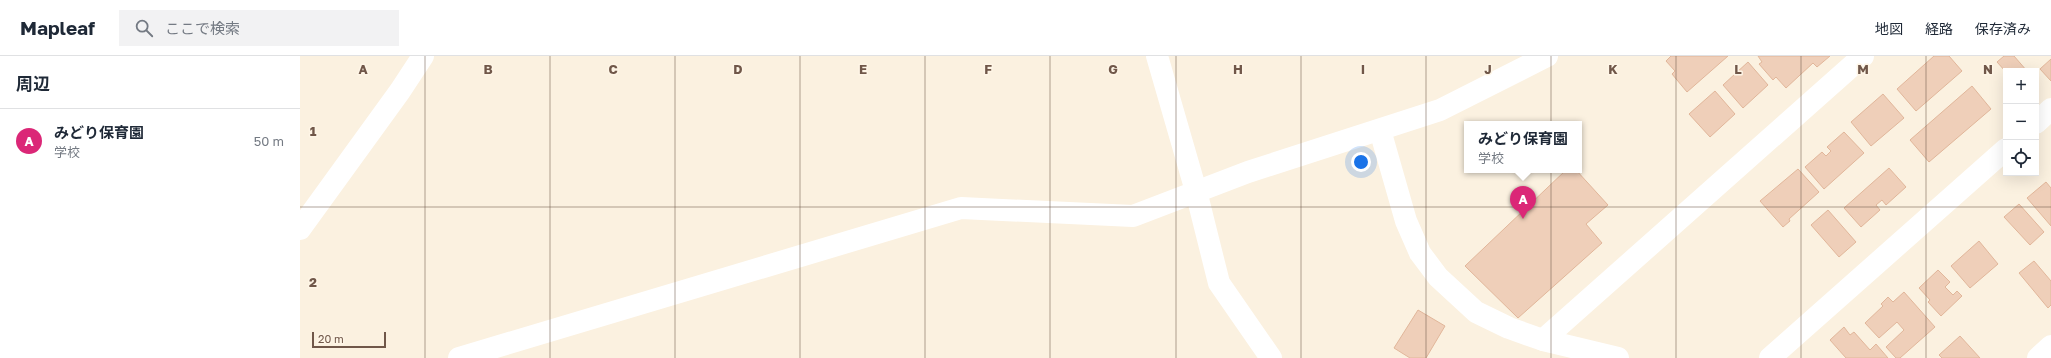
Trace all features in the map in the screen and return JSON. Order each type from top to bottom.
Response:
[{"type":"street","points":[[300,230],[400,91],[423,56]]},
{"type":"street","points":[[1157,56],[1196,191],[1219,283],[1271,358]]},
{"type":"street","points":[[459,358],[961,208],[1133,216],[1248,172],[1440,110],[1547,56]]},
{"type":"street","points":[[1543,340],[1863,56]]},
{"type":"street","points":[[2039,119],[2051,109]]},
{"type":"street","points":[[1380,130],[1406,222],[1420,253],[1438,277],[1476,312],[1509,328],[1543,340],[1618,358]]},
{"type":"street","points":[[1770,358],[2003,152]]},
{"type":"street","points":[[2038,358],[2051,346]]},
{"type":"building","points":[[1671,56],[1728,56],[1687,92],[1672,74],[1675,71],[1666,61]]},
{"type":"building","points":[[1758,56],[1830,56],[1817,67],[1813,63],[1786,88],[1776,77],[1773,80],[1759,64],[1762,62]]},
{"type":"building","points":[[1934,56],[1949,56],[1962,71],[1916,111],[1897,89]]},
{"type":"building","points":[[2004,56],[2014,56],[2024,68],[2003,69],[1997,62]]},
{"type":"building","points":[[2051,59],[2051,81],[2040,69]]},
{"type":"building","points":[[1748,62],[1768,85],[1743,108],[1723,85]]},
{"type":"building","points":[[1972,86],[1991,109],[1929,162],[1910,140]]},
{"type":"building","points":[[1715,91],[1735,114],[1710,137],[1689,114]]},
{"type":"building","points":[[1883,94],[1904,118],[1871,146],[1851,122]]},
{"type":"building","points":[[1844,132],[1864,153],[1824,189],[1805,167],[1822,152],[1826,156],[1831,151],[1827,147]]},
{"type":"building","points":[[1889,168],[1906,187],[1886,205],[1882,200],[1876,205],[1880,210],[1861,227],[1844,208]]},
{"type":"building","points":[[1798,169],[1819,192],[1789,219],[1790,221],[1783,227],[1760,201]]},
{"type":"building","points":[[1563,173],[1579,173],[1608,205],[1586,224],[1602,243],[1518,318],[1465,266]]},
{"type":"building","points":[[2046,182],[2051,188],[2051,226],[2027,198]]},
{"type":"building","points":[[2019,204],[2044,232],[2030,245],[2004,217]]},
{"type":"building","points":[[1828,210],[1856,242],[1839,257],[1811,225]]},
{"type":"building","points":[[1979,241],[1998,264],[1970,288],[1951,266]]},
{"type":"building","points":[[2034,261],[2051,281],[2051,305],[2048,308],[2019,273]]},
{"type":"building","points":[[1938,270],[1950,282],[1945,287],[1953,295],[1957,291],[1962,296],[1941,316],[1928,302],[1930,300],[1919,288]]},
{"type":"building","points":[[1904,292],[1935,327],[1900,358],[1896,358],[1886,347],[1904,330],[1897,322],[1879,338],[1865,323],[1883,306],[1881,304],[1888,297],[1893,302]]},
{"type":"building","points":[[1418,310],[1445,326],[1426,358],[1410,358],[1394,348]]},
{"type":"building","points":[[1844,327],[1850,335],[1854,332],[1870,350],[1876,344],[1888,358],[1846,358],[1830,340]]},
{"type":"building","points":[[1960,336],[1980,358],[1942,358],[1939,355]]},
{"type":"place","name":"みどり保育園","points":[[1523,219]]}]
